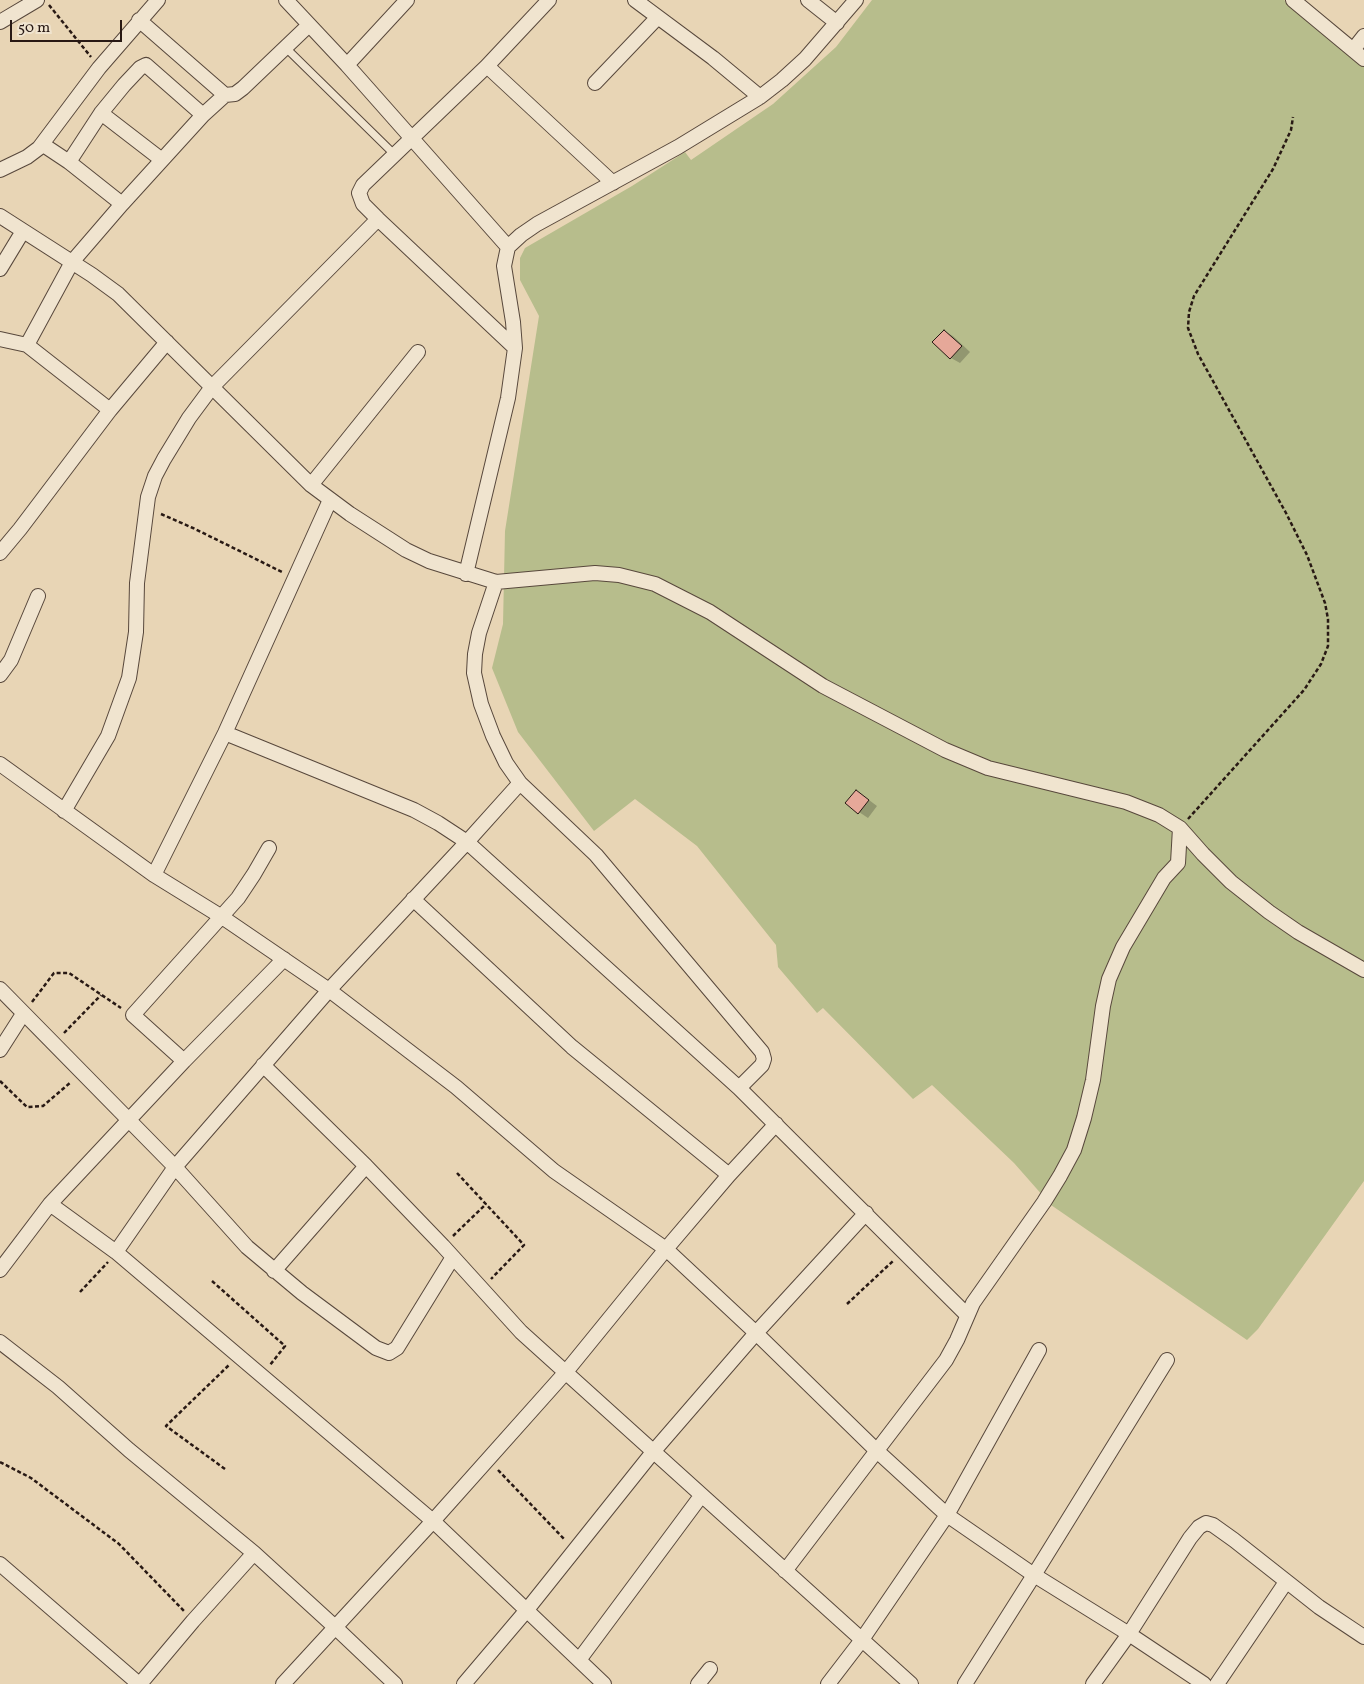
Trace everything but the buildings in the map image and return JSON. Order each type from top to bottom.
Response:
[{"type":"street","points":[[0,22],[37,0]]},
{"type":"street","points":[[0,170],[33,153],[42,144],[99,68],[158,0]]},
{"type":"street","points":[[286,0],[412,137],[508,247]]},
{"type":"street","points":[[347,65],[407,0]]},
{"type":"street","points":[[515,348],[378,220],[360,199],[360,189],[487,66],[550,0]]},
{"type":"street","points":[[635,0],[760,97]]},
{"type":"street","points":[[808,0],[837,23]]},
{"type":"street","points":[[466,574],[508,398],[515,348],[504,266],[508,247],[537,224],[678,147],[760,97],[805,59],[856,0]]},
{"type":"street","points":[[1293,0],[1358,55],[1364,36]]},
{"type":"street","points":[[596,83],[658,17]]},
{"type":"street","points":[[139,20],[225,95]]},
{"type":"street","points":[[27,345],[72,262],[122,204],[203,115],[225,95],[235,94],[243,88],[309,26]]},
{"type":"street","points":[[69,162],[101,113],[137,71],[146,65],[203,115]]},
{"type":"street","points":[[487,66],[612,183]]},
{"type":"street","points":[[101,113],[162,160]]},
{"type":"street","points":[[42,144],[69,162],[122,204]]},
{"type":"street","points":[[0,216],[118,294],[312,485],[330,500],[406,550],[429,561],[496,582],[595,573],[618,575],[656,584],[710,612],[822,686],[945,750],[988,768],[1126,802],[1158,815],[1180,828],[1231,882],[1269,912],[1305,936],[1364,970]]},
{"type":"street","points":[[64,811],[108,736],[129,678],[136,632],[136,583],[146,508],[149,490],[164,459],[189,418],[212,387],[378,220]]},
{"type":"street","points":[[0,269],[23,231]]},
{"type":"street","points":[[0,339],[27,345],[110,410]]},
{"type":"street","points":[[0,553],[110,410],[167,342]]},
{"type":"street","points":[[312,485],[418,352]]},
{"type":"street","points":[[154,875],[225,733],[330,500]]},
{"type":"street","points":[[496,582],[479,633],[474,673],[481,704],[493,736],[506,763],[520,783],[596,855],[762,1052],[764,1059],[762,1065],[739,1088]]},
{"type":"street","points":[[0,675],[11,660],[38,596]]},
{"type":"street","points":[[225,733],[414,810],[467,842],[739,1088],[967,1315]]},
{"type":"street","points":[[0,764],[154,875],[222,917],[329,990],[456,1086],[554,1171],[666,1249],[756,1333],[877,1451],[947,1515],[1034,1575],[1129,1634],[1204,1684]]},
{"type":"street","points":[[116,1252],[175,1168],[263,1065],[329,990],[520,783]]},
{"type":"street","points":[[785,1571],[946,1360],[973,1303],[1044,1202],[1074,1150],[1093,1080],[1103,1006],[1109,979],[1123,947],[1164,878],[1178,863],[1180,828]]},
{"type":"street","points":[[184,1061],[133,1015],[222,917],[254,874],[269,848]]},
{"type":"street","points":[[413,899],[572,1046],[729,1175]]},
{"type":"street","points":[[0,1270],[50,1204],[184,1061],[284,959]]},
{"type":"street","points":[[0,990],[175,1168],[247,1247],[302,1294],[376,1348],[389,1353],[397,1348],[453,1257]]},
{"type":"street","points":[[0,1050],[23,1014]]},
{"type":"street","points":[[263,1065],[366,1166],[443,1246],[521,1332],[911,1684]]},
{"type":"street","points":[[283,1684],[433,1521],[565,1373],[666,1249],[729,1175],[776,1124]]},
{"type":"street","points":[[274,1271],[366,1166]]},
{"type":"street","points":[[50,1204],[116,1252],[433,1521],[579,1660],[599,1682]]},
{"type":"street","points":[[464,1684],[526,1611],[654,1452],[756,1333],[866,1213]]},
{"type":"street","points":[[1,1343],[58,1387],[129,1450],[254,1553],[336,1627],[395,1684]]},
{"type":"street","points":[[828,1684],[861,1640],[947,1515],[1038,1350]]},
{"type":"street","points":[[965,1684],[1167,1360]]},
{"type":"street","points":[[579,1660],[701,1496]]},
{"type":"street","points":[[1093,1684],[1129,1634],[1190,1538],[1206,1523],[1213,1525],[1234,1540],[1319,1607],[1364,1637]]},
{"type":"street","points":[[0,1564],[139,1684],[193,1620],[254,1553]]},
{"type":"street","points":[[1217,1684],[1286,1582]]},
{"type":"street","points":[[698,1684],[710,1669]]},
{"type":"lane","points":[[286,48],[394,154]]},
{"type":"path","points":[[44,0],[99,68]]},
{"type":"path","points":[[1180,828],[1304,690],[1321,664],[1328,646],[1329,632],[1325,603],[1307,555],[1286,513],[1198,354],[1188,328],[1189,312],[1194,296],[1273,169],[1291,130],[1294,117]]},
{"type":"path","points":[[146,508],[193,528],[294,578]]},
{"type":"path","points":[[23,1014],[54,973],[69,973],[133,1015]]},
{"type":"path","points":[[54,1043],[101,995]]},
{"type":"path","points":[[0,1081],[26,1107],[43,1106],[82,1072]]},
{"type":"path","points":[[457,1173],[524,1245],[482,1289]]},
{"type":"path","points":[[443,1246],[486,1204]]},
{"type":"path","points":[[80,1292],[116,1252]]},
{"type":"path","points":[[847,1304],[903,1252]]},
{"type":"path","points":[[212,1281],[285,1346],[262,1376]]},
{"type":"path","points":[[225,1469],[166,1426],[238,1356]]},
{"type":"path","points":[[488,1460],[575,1550]]},
{"type":"path","points":[[0,1462],[31,1478],[119,1544],[193,1620]]},
{"type":"green space","points":[[872,0],[1284,0],[1364,64],[1364,1181],[1258,1329],[1247,1340],[1051,1205],[1014,1163],[932,1085],[913,1099],[823,1008],[817,1013],[778,967],[776,945],[697,846],[635,799],[594,831],[518,732],[492,668],[503,624],[505,531],[539,316],[520,280],[520,258],[525,248],[632,186],[685,152],[691,160],[773,104],[836,47]]}]
